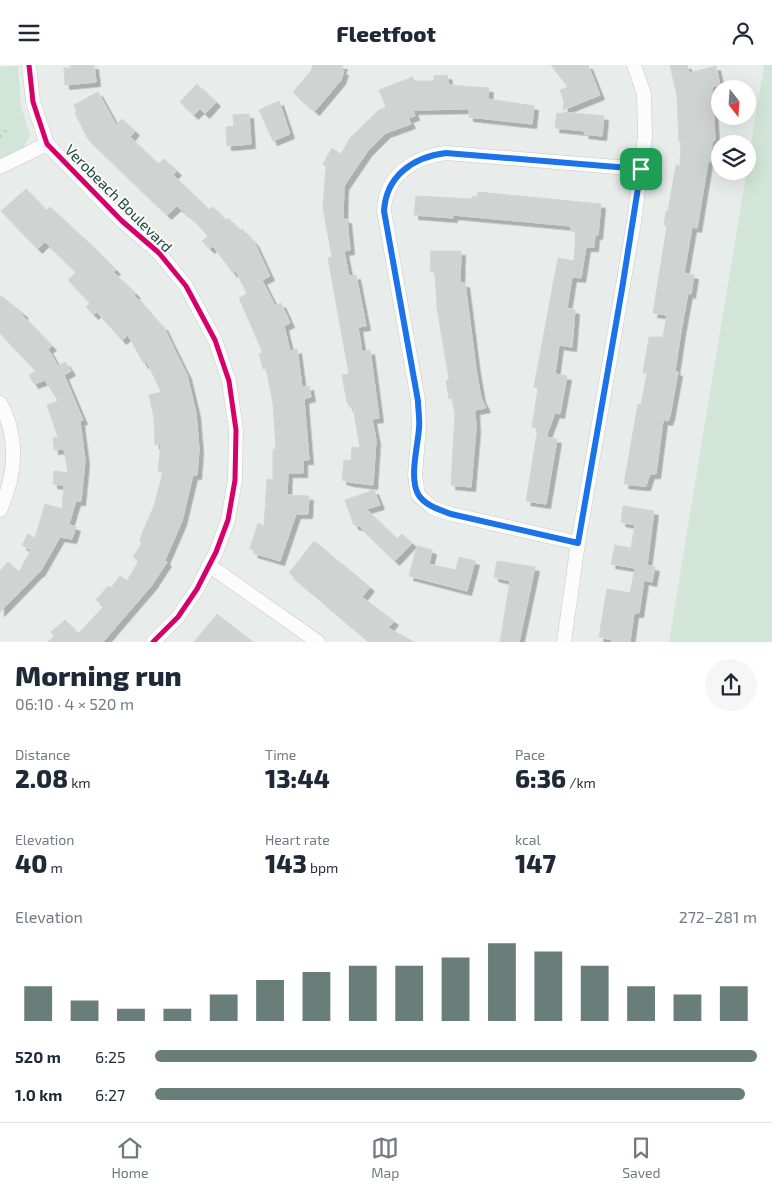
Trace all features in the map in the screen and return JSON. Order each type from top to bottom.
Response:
[{"type":"street","name":"Verobeach Boulevard","points":[[29,65],[32,102],[47,144],[122,221],[158,253],[186,286],[222,358],[229,381],[236,430],[235,480],[228,520],[210,566],[178,617],[153,642]]},
{"type":"street","points":[[564,642],[578,543],[591,479],[641,169],[646,109],[644,94],[634,65]]},
{"type":"street","points":[[0,167],[47,144]]},
{"type":"street","points":[[578,543],[451,514],[433,508],[418,495],[415,475],[415,453],[419,427],[418,401],[384,211],[385,197],[390,185],[400,173],[415,162],[431,155],[446,153],[641,169]]},
{"type":"street","points":[[0,403],[9,419],[13,441],[12,477],[0,510]]},
{"type":"street","points":[[210,566],[318,642]]},
{"type":"path","points":[[0,125],[8,128]]},
{"type":"path","points":[[0,137],[8,128],[15,126]]},
{"type":"green space","points":[[764,65],[772,65],[772,642],[669,642],[745,180],[756,180],[756,135],[752,135],[754,125],[756,125],[756,114]]},
{"type":"green space","points":[[18,66],[21,106],[30,135],[22,150],[0,161],[0,67]]},
{"type":"building","points":[[70,65],[94,65],[96,82],[65,85],[64,68],[70,68]]},
{"type":"building","points":[[313,65],[343,65],[341,70],[344,71],[341,80],[315,111],[293,92],[311,71]]},
{"type":"building","points":[[551,65],[588,65],[600,95],[563,110],[564,101],[560,90],[568,87]]},
{"type":"building","points":[[670,65],[687,65],[689,73],[716,66],[719,80],[711,80],[711,125],[714,125],[715,135],[711,135],[710,162],[708,162],[697,228],[692,227],[684,273],[694,275],[691,294],[688,293],[681,331],[675,371],[678,372],[670,416],[668,421],[663,420],[656,474],[650,474],[646,486],[624,484],[638,404],[641,405],[647,373],[643,373],[649,337],[663,337],[667,315],[653,313],[667,226],[664,225],[666,211],[668,211],[676,165],[680,166],[681,141],[679,141],[677,96]]},
{"type":"building","points":[[447,75],[449,85],[489,88],[488,99],[534,106],[532,124],[469,117],[469,109],[413,110],[415,116],[408,118],[411,124],[386,133],[367,152],[344,186],[343,219],[347,219],[350,250],[344,251],[349,276],[356,275],[366,326],[358,327],[362,352],[370,350],[379,418],[372,419],[376,440],[373,485],[349,482],[342,480],[344,460],[351,461],[352,447],[360,448],[353,406],[349,407],[347,402],[342,375],[349,374],[328,258],[332,257],[323,208],[326,166],[323,164],[332,148],[341,154],[350,138],[379,110],[386,107],[379,90],[413,77],[414,81],[434,81],[434,76]]},
{"type":"building","points":[[197,84],[216,102],[205,114],[200,109],[194,115],[180,102]]},
{"type":"building","points":[[98,92],[116,125],[122,119],[135,131],[130,137],[158,164],[164,159],[177,171],[173,175],[209,210],[213,207],[226,221],[228,218],[254,242],[270,276],[262,280],[275,306],[281,303],[290,323],[284,326],[290,351],[297,349],[302,387],[309,386],[311,397],[304,399],[309,460],[303,460],[303,473],[288,473],[287,495],[309,496],[308,514],[296,514],[280,561],[253,553],[254,550],[250,549],[258,523],[264,526],[267,479],[273,480],[273,449],[276,449],[273,403],[266,368],[263,369],[259,353],[263,353],[239,298],[247,294],[236,271],[233,273],[213,246],[210,249],[202,241],[208,236],[192,218],[177,206],[167,215],[88,139],[75,113],[77,112],[74,105]]},
{"type":"building","points":[[279,101],[290,134],[273,141],[259,110]]},
{"type":"building","points":[[563,112],[604,116],[602,136],[584,134],[585,131],[555,128],[557,113],[563,114]]},
{"type":"building","points":[[249,114],[251,144],[227,146],[226,127],[234,126],[233,115]]},
{"type":"building","points":[[26,189],[46,211],[50,207],[116,270],[113,272],[136,294],[134,295],[163,326],[187,375],[196,413],[199,449],[197,475],[193,475],[182,521],[165,560],[167,562],[152,585],[103,642],[48,642],[54,636],[51,632],[65,620],[78,634],[104,606],[96,600],[108,586],[111,588],[120,576],[127,581],[139,560],[133,557],[142,543],[140,542],[141,536],[154,506],[163,472],[158,472],[161,444],[155,445],[154,418],[149,395],[161,392],[147,362],[144,364],[128,335],[122,340],[97,312],[94,315],[86,307],[90,303],[68,280],[76,272],[45,242],[38,249],[1,211]]},
{"type":"building","points":[[478,192],[601,204],[598,235],[595,235],[594,247],[586,247],[581,278],[572,277],[567,308],[575,310],[572,347],[559,345],[555,374],[567,376],[560,414],[555,413],[546,437],[557,439],[546,504],[526,501],[538,428],[532,427],[538,388],[534,387],[558,258],[574,261],[576,232],[571,231],[571,226],[453,215],[453,218],[414,215],[416,196],[472,199],[473,196],[477,197]]},
{"type":"building","points":[[431,251],[461,251],[460,283],[465,283],[476,369],[481,398],[486,408],[475,410],[476,429],[471,487],[451,485],[455,414],[452,398],[449,399],[446,381],[449,379],[437,308],[435,271],[430,271]]},
{"type":"building","points":[[0,295],[24,314],[22,315],[52,346],[48,349],[58,366],[65,362],[71,371],[64,375],[83,420],[80,421],[85,461],[81,501],[76,501],[69,524],[76,527],[72,539],[60,537],[40,572],[0,612],[0,571],[8,562],[19,572],[31,550],[22,545],[28,534],[35,538],[45,504],[62,509],[64,485],[53,484],[54,471],[68,473],[64,449],[54,450],[53,438],[58,437],[47,405],[58,401],[45,380],[34,384],[29,375],[36,371],[0,333]]},
{"type":"building","points":[[374,490],[380,505],[366,509],[397,539],[402,534],[412,543],[395,561],[359,526],[354,525],[345,500]]},
{"type":"building","points":[[623,506],[654,511],[647,565],[655,567],[652,582],[644,580],[639,613],[634,613],[630,642],[612,642],[613,640],[599,637],[607,589],[630,593],[635,568],[611,564],[615,545],[631,548],[635,525],[621,522]]},
{"type":"building","points":[[314,541],[370,587],[362,597],[394,621],[388,628],[414,642],[370,642],[289,573]]},
{"type":"building","points":[[417,546],[432,550],[429,564],[456,570],[459,557],[475,561],[467,591],[409,576]]},
{"type":"building","points":[[497,561],[535,567],[519,642],[500,642],[510,581],[494,577]]},
{"type":"building","points":[[217,614],[236,629],[253,642],[194,642]]},
{"type":"cycle path","points":[[29,65],[33,102],[47,144],[122,221],[159,253],[186,286],[215,340],[229,381],[236,430],[235,480],[228,520],[216,552],[197,589],[178,617],[153,642]]},
{"type":"cycle path","points":[[578,543],[451,514],[433,508],[418,495],[415,475],[419,427],[418,400],[384,211],[386,199],[389,188],[403,170],[423,159],[446,153],[641,169]]},
{"type":"route","points":[[446,153],[641,169],[634,222],[578,543],[451,514],[433,508],[418,495],[415,475],[415,453],[419,427],[418,401],[384,211],[385,197],[390,185],[400,173],[415,162],[431,155],[446,153]]}]
